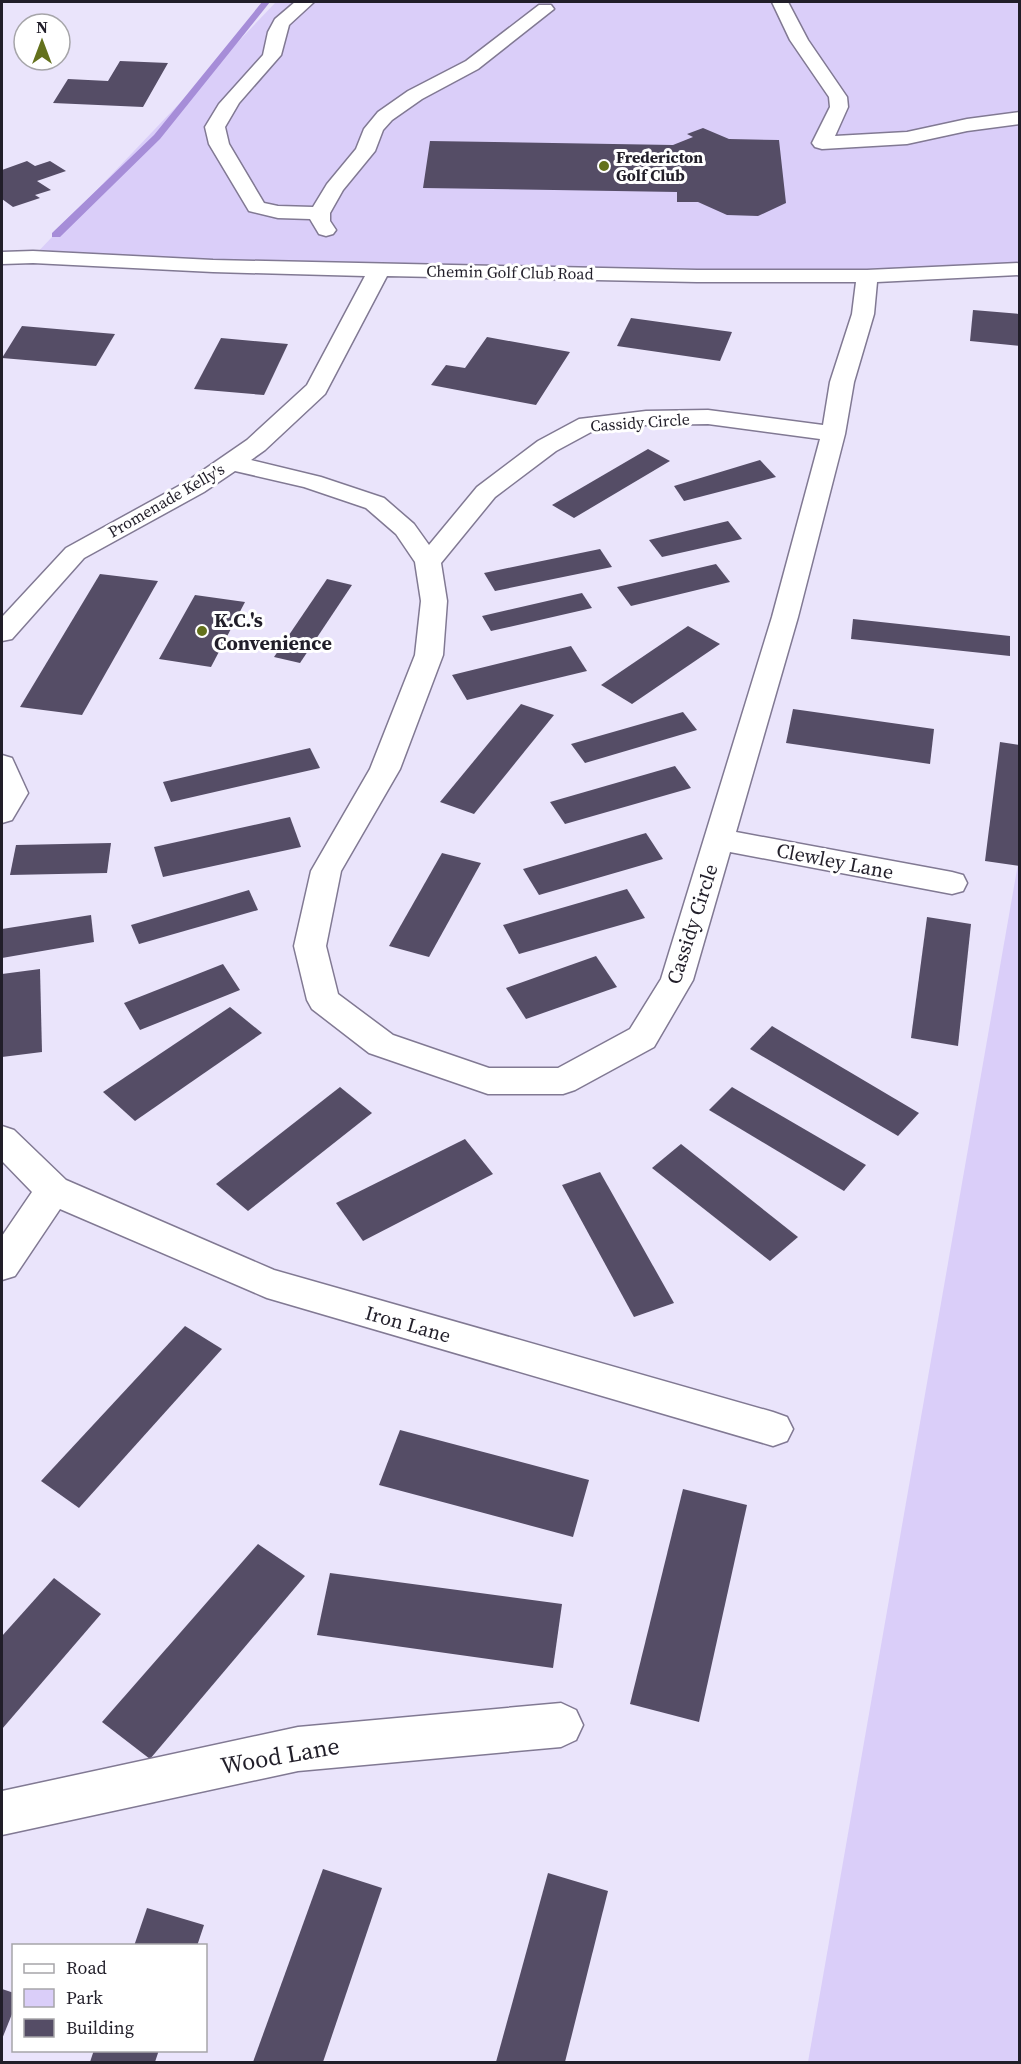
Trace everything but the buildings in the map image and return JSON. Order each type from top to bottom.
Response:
[{"type":"street","points":[[305,2],[280,25],[277,32],[278,42],[271,58],[225,108],[215,127],[219,144],[256,207],[271,212],[323,221],[334,188],[365,151],[374,129],[385,116],[415,95],[472,65],[545,9]]},
{"type":"street","points":[[780,2],[799,40],[838,97],[839,106],[822,143],[907,138],[967,125],[1020,118]]},
{"type":"street","name":"Chemin Golf Club Road","points":[[2,258],[33,257],[379,270],[698,276],[867,276],[1020,269]]},
{"type":"street","name":"Promenade Kelly's","points":[[2,633],[75,553],[195,487],[256,445],[317,389],[379,270]]},
{"type":"street","name":"Cassidy Circle","points":[[230,462],[312,482],[375,503],[405,529],[428,562],[434,600],[429,655],[385,769],[326,871],[310,946],[323,1000],[381,1044],[488,1081],[563,1081],[642,1038],[677,980],[785,617],[833,434],[842,382],[863,314],[867,276]]},
{"type":"street","name":"Cassidy Circle","points":[[428,562],[486,492],[548,446],[587,424],[646,418],[708,417],[833,434]]},
{"type":"street","points":[[2,765],[13,793],[2,813]]},
{"type":"street","name":"Clewley Lane","points":[[719,839],[952,883]]},
{"type":"street","points":[[2,1140],[53,1190],[2,1265]]},
{"type":"street","name":"Iron Lane","points":[[53,1190],[267,1282],[773,1430]]},
{"type":"street","name":"Wood Lane","points":[[2,1813],[298,1749],[561,1725]]},
{"type":"green space","name":"Fredericton Golf Club","points":[[276,2],[1019,2],[1019,269],[867,276],[33,257]]},
{"type":"green space","points":[[1019,858],[1019,2062],[808,2062]]},
{"type":"waterway","points":[[56,235],[157,137],[266,2]]},
{"type":"place","name":"Fredericton Golf Club","points":[[604,166]]},
{"type":"place","name":"K.C.'s Convenience","points":[[202,631]]}]
